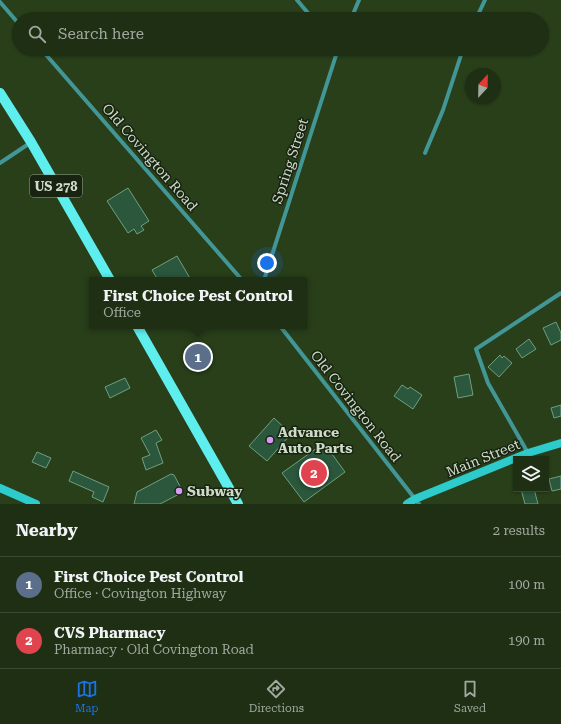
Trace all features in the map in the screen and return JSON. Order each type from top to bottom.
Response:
[{"type":"main road","name":"US 278","points":[[0,93],[31,142],[108,277]]},
{"type":"main road","points":[[139,329],[238,504]]},
{"type":"main road","name":"Main Street","points":[[407,504],[417,502],[528,453],[561,444]]},
{"type":"main road","points":[[0,488],[36,504]]},
{"type":"street","points":[[297,0],[307,12]]},
{"type":"street","points":[[354,12],[359,0]]},
{"type":"street","points":[[479,12],[485,0]]},
{"type":"street","points":[[0,2],[12,16]]},
{"type":"street","name":"Old Covington Road","points":[[47,56],[239,277]]},
{"type":"street","name":"Spring Street","points":[[265,277],[336,56]]},
{"type":"street","points":[[425,153],[443,110],[460,56]]},
{"type":"street","points":[[0,163],[31,142]]},
{"type":"street","points":[[528,453],[488,383],[476,349],[561,293]]},
{"type":"street","name":"Old Covington Road","points":[[282,329],[417,502]]},
{"type":"building","points":[[128,188],[149,221],[141,226],[144,230],[137,234],[134,229],[128,233],[107,201]]},
{"type":"building","points":[[177,256],[189,277],[156,277],[152,270]]},
{"type":"building","points":[[556,322],[561,333],[561,340],[551,345],[543,328]]},
{"type":"building","points":[[529,339],[536,349],[522,358],[516,349]]},
{"type":"building","points":[[500,355],[502,358],[504,356],[512,363],[499,377],[488,367]]},
{"type":"building","points":[[469,374],[473,395],[458,398],[454,377]]},
{"type":"building","points":[[125,378],[130,388],[110,398],[105,387]]},
{"type":"building","points":[[402,385],[408,389],[410,387],[422,395],[413,409],[394,396]]},
{"type":"building","points":[[561,405],[561,416],[554,418],[551,408]]},
{"type":"building","name":"Advance Auto Parts","points":[[274,418],[291,434],[267,461],[249,446]]},
{"type":"building","points":[[156,430],[162,440],[156,443],[163,463],[146,470],[142,458],[150,455],[141,438]]},
{"type":"building","points":[[324,443],[345,472],[304,502],[282,473]]},
{"type":"building","points":[[37,452],[51,458],[46,468],[32,462]]},
{"type":"building","points":[[73,471],[109,487],[103,502],[92,497],[94,492],[69,481]]},
{"type":"building","points":[[171,474],[174,475],[183,492],[160,504],[134,504],[137,492]]},
{"type":"building","points":[[561,476],[561,489],[552,491],[549,479]]},
{"type":"building","points":[[522,492],[535,492],[538,504],[525,504]]},
{"type":"place","name":"First Choice Pest Control","points":[[198,357]]},
{"type":"place","name":"Advance Auto Parts","points":[[270,440]]},
{"type":"place","name":"CVS Pharmacy","points":[[314,473]]},
{"type":"place","name":"Subway","points":[[179,491]]}]
